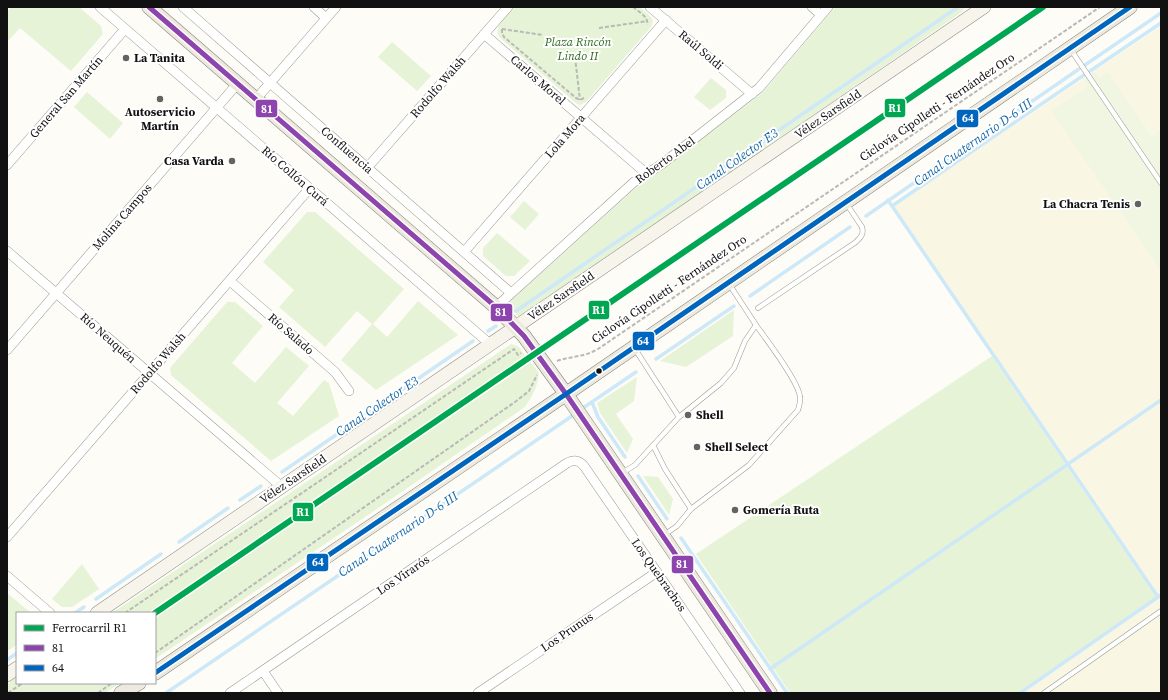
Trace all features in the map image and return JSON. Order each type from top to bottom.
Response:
[{"type":"main road","points":[[150,7],[496,307],[516,327],[532,346],[566,394],[770,693]]},
{"type":"main road","points":[[156,672],[566,394],[1130,7]]},
{"type":"main road","points":[[121,693],[138,684]]},
{"type":"main road","points":[[129,693],[139,684]]},
{"type":"street","name":"Río Collón Curá","points":[[100,7],[490,344]]},
{"type":"street","name":"Confluencia","points":[[183,7],[511,293]]},
{"type":"street","points":[[314,7],[326,18]]},
{"type":"street","points":[[256,99],[336,7]]},
{"type":"street","name":"Rodolfo Walsh","points":[[367,168],[508,7]]},
{"type":"street","name":"Raúl Soldi","points":[[650,7],[752,94]]},
{"type":"street","points":[[812,7],[821,15]]},
{"type":"street","name":"Roberto Abel","points":[[496,307],[634,182],[662,164],[752,94],[828,7]]},
{"type":"street","name":"Vélez Sarsfield","points":[[98,612],[516,327],[977,9]]},
{"type":"street","name":"Lola Mora","points":[[464,252],[666,20]]},
{"type":"street","name":"General San Martín","points":[[7,165],[125,29]]},
{"type":"street","name":"Carlos Morel","points":[[484,34],[647,174]]},
{"type":"street","name":"Molina Campos","points":[[7,350],[238,83]]},
{"type":"street","name":"Rodolfo Walsh","points":[[7,537],[309,189]]},
{"type":"street","name":"Río Neuquén","points":[[7,251],[282,487]]},
{"type":"street","name":"Río Salado","points":[[230,280],[337,374],[349,391]]},
{"type":"street","name":"Los Quebrachos","points":[[576,460],[584,466],[738,692]]},
{"type":"street","name":"Los Virarós","points":[[230,693],[567,463],[576,460]]},
{"type":"street","name":"Los Prunus","points":[[478,693],[657,572]]},
{"type":"street","points":[[7,576],[49,612]]},
{"type":"street","points":[[7,675],[16,669]]},
{"type":"street","points":[[263,671],[278,693]]},
{"type":"lane","points":[[1070,48],[1161,183]]},
{"type":"lane","points":[[758,308],[856,242],[861,237],[863,231],[862,227],[845,202]]},
{"type":"lane","points":[[663,536],[677,526],[691,509],[750,465],[798,410],[800,398],[798,388],[781,360],[728,282]]},
{"type":"lane","points":[[621,474],[635,465],[679,416],[721,383],[734,368],[745,341],[756,325]]},
{"type":"lane","points":[[634,347],[679,416]]},
{"type":"lane","points":[[653,445],[665,469],[691,509]]},
{"type":"lane","points":[[1044,693],[1161,611]]},
{"type":"path","points":[[633,7],[648,21]]},
{"type":"path","name":"Ciclovía Cipolletti - Fernández Oro","points":[[156,652],[515,402],[529,391],[536,375],[547,367],[565,358],[584,356],[598,349],[1100,7]]},
{"type":"path","points":[[646,26],[648,21]]},
{"type":"path","points":[[599,28],[648,21]]},
{"type":"path","points":[[502,29],[543,35]]},
{"type":"path","points":[[504,37],[580,100]]},
{"type":"path","points":[[575,57],[580,100]]},
{"type":"path","points":[[580,100],[586,96]]},
{"type":"path","points":[[127,612],[514,349],[518,355],[532,346]]},
{"type":"path","points":[[8,693],[22,684]]},
{"type":"path","points":[[98,693],[111,684]]},
{"type":"shaded area","points":[[1161,26],[1161,129],[1152,136],[1108,72],[1099,78],[1094,71]]},
{"type":"shaded area","points":[[1083,79],[1088,86],[1051,111],[1161,271],[1161,693],[1023,693],[1160,598],[894,206]]},
{"type":"green space","points":[[11,7],[79,7],[101,26],[103,34],[71,71],[20,28],[7,42],[7,12]]},
{"type":"green space","name":"Plaza Rincón Lindo II","points":[[515,7],[640,7],[651,17],[653,21],[651,27],[586,102],[580,105],[499,37],[498,29],[500,25],[505,17]]},
{"type":"green space","points":[[835,7],[965,7],[962,12],[524,316],[518,316],[508,307],[511,300],[639,185],[763,92]]},
{"type":"green space","points":[[392,42],[431,76],[417,91],[378,57]]},
{"type":"green space","name":"La Chacra Tenis","points":[[1094,71],[1099,78],[1108,72],[1152,136],[1161,129],[1161,271],[1051,111],[1088,86],[1083,79]]},
{"type":"green space","points":[[711,78],[726,90],[726,98],[710,110],[694,97]]},
{"type":"green space","points":[[87,92],[123,123],[110,139],[74,107]]},
{"type":"green space","points":[[524,201],[539,214],[525,230],[510,217]]},
{"type":"green space","points":[[307,212],[315,212],[404,289],[373,324],[387,337],[418,301],[458,335],[376,390],[341,360],[372,324],[357,311],[325,347],[279,307],[294,290],[263,262]]},
{"type":"green space","points":[[497,233],[530,261],[514,276],[506,276],[483,256],[483,248]]},
{"type":"green space","points":[[227,302],[235,302],[263,326],[232,363],[255,383],[286,347],[309,366],[277,403],[293,416],[324,380],[329,383],[339,416],[271,461],[171,375],[170,368]]},
{"type":"green space","points":[[734,310],[733,336],[686,367],[660,361]]},
{"type":"green space","points":[[511,344],[518,346],[539,373],[534,391],[525,407],[156,658],[156,612],[113,612]]},
{"type":"green space","points":[[992,356],[1156,597],[1017,693],[790,693],[696,554]]},
{"type":"green space","points":[[637,377],[634,401],[616,414],[633,439],[627,453],[600,413],[597,403]]},
{"type":"green space","points":[[643,476],[658,477],[673,499],[669,515]]},
{"type":"green space","points":[[82,564],[99,589],[72,607],[62,607],[52,599]]},
{"type":"green space","points":[[7,593],[30,612],[16,612],[16,646],[7,651]]},
{"type":"green space","points":[[16,678],[16,684],[118,684],[105,693],[7,693],[7,684]]},
{"type":"waterway","name":"Canal Colector E3","points":[[516,311],[958,7]]},
{"type":"waterway","name":"Canal Cuaternario D-6 III","points":[[1085,65],[1161,13]]},
{"type":"waterway","points":[[1090,71],[1161,23]]},
{"type":"waterway","name":"Canal Cuaternario D-6 III","points":[[866,216],[1079,69]]},
{"type":"waterway","points":[[892,206],[1084,75]]},
{"type":"waterway","points":[[888,200],[1158,597]]},
{"type":"waterway","name":"Canal Cuaternario D-6 III","points":[[750,296],[850,227]]},
{"type":"waterway","name":"Canal Cuaternario D-6 III","points":[[656,359],[734,306]]},
{"type":"waterway","name":"Canal Colector E3","points":[[488,331],[496,326]]},
{"type":"waterway","name":"Canal Colector E3","points":[[282,472],[473,341]]},
{"type":"waterway","name":"Canal Cuaternario D-6 III","points":[[583,408],[636,372]]},
{"type":"waterway","points":[[770,669],[1161,400]]},
{"type":"waterway","points":[[592,402],[598,417],[625,457]]},
{"type":"waterway","name":"Canal Cuaternario D-6 III","points":[[166,693],[572,416]]},
{"type":"waterway","points":[[638,476],[667,519]]},
{"type":"waterway","name":"Canal Colector E3","points":[[240,500],[261,486]]},
{"type":"waterway","name":"Canal Colector E3","points":[[179,542],[228,508]]},
{"type":"waterway","points":[[681,538],[787,693]]},
{"type":"waterway","name":"Canal Colector E3","points":[[96,599],[161,554]]},
{"type":"waterway","points":[[1020,693],[1161,595]]},
{"type":"waterway","name":"Canal Colector E3","points":[[76,612],[84,607]]},
{"type":"waterway","name":"Canal Colector E3","points":[[7,660],[16,654]]},
{"type":"rail line","name":"R1","points":[[156,612],[1043,7]]},
{"type":"transit line","name":"81","points":[[149,7],[496,307],[524,336],[566,394],[770,693]]},
{"type":"transit line","name":"64","points":[[156,672],[566,394],[1130,7]]},
{"type":"place","name":"La Tanita","points":[[126,58]]},
{"type":"place","name":"Autoservicio Martín","points":[[160,99]]},
{"type":"place","name":"Casa Varda","points":[[232,161]]},
{"type":"place","name":"La Chacra Tenis","points":[[1138,204]]},
{"type":"place","name":"Shell","points":[[688,415]]},
{"type":"place","name":"Shell Select","points":[[697,447]]},
{"type":"place","name":"Gomería Ruta","points":[[735,510]]}]
